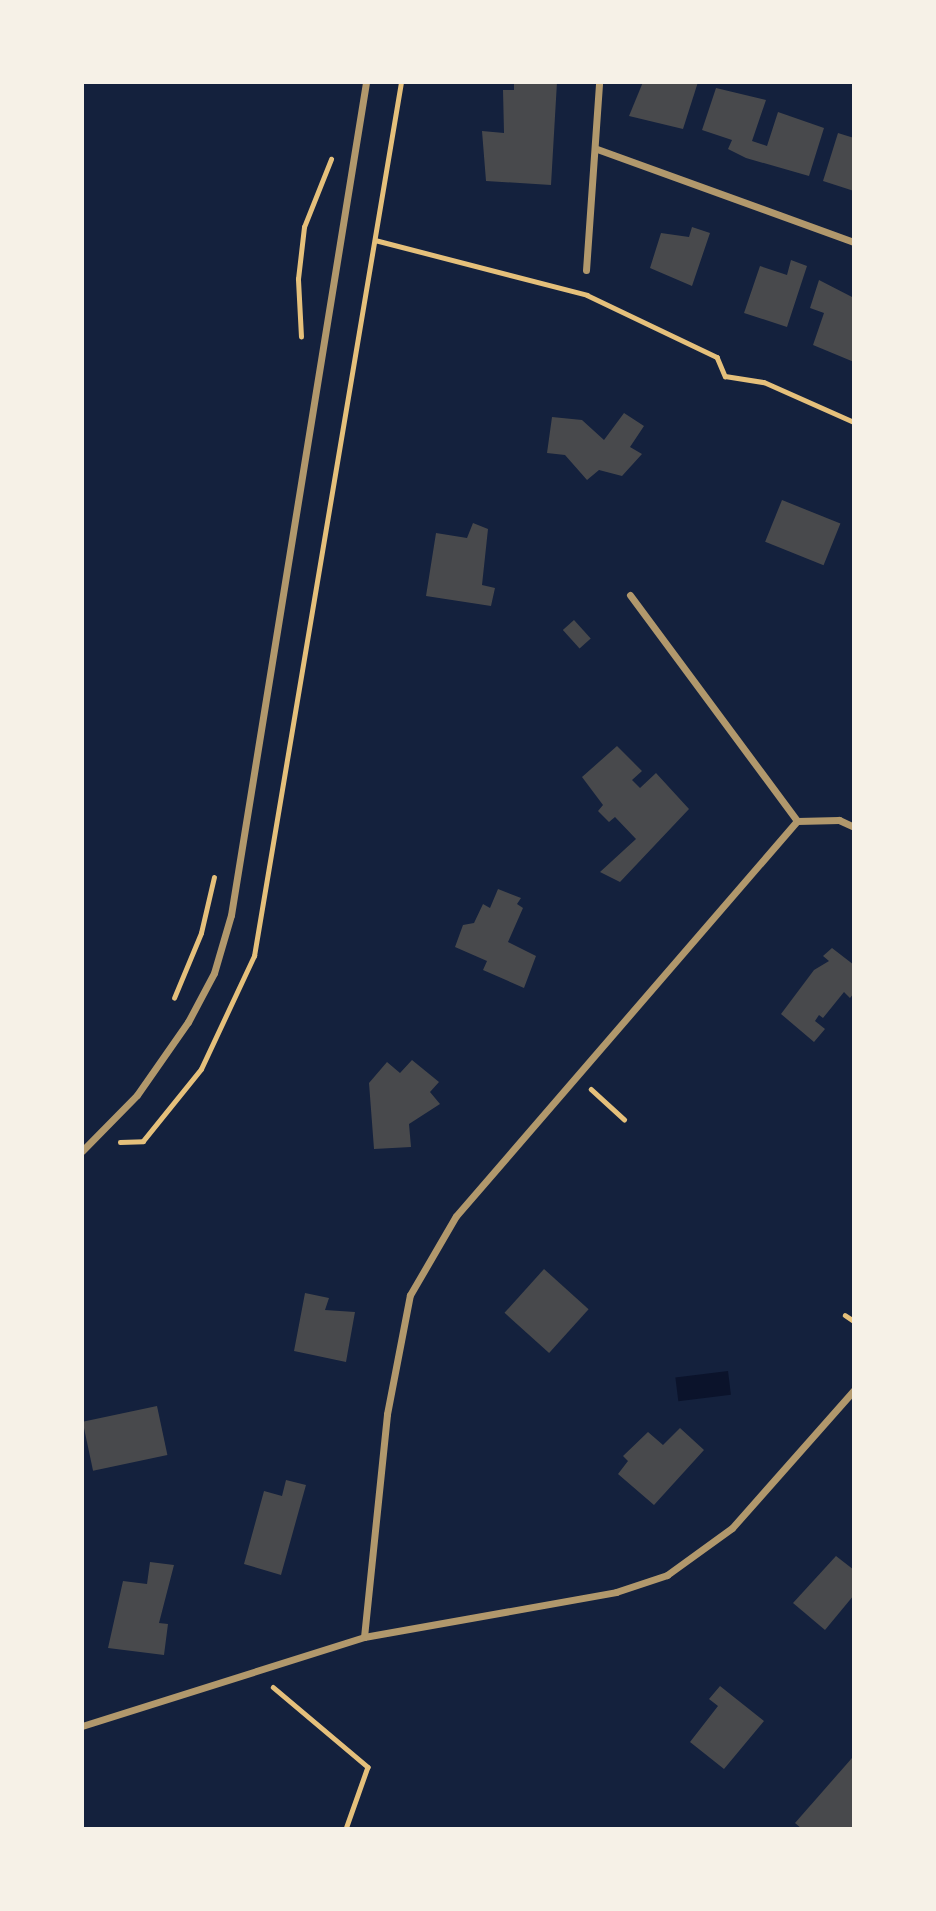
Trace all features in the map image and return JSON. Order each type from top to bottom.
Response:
[{"type":"street","points":[[82,1151],[138,1095],[188,1022],[214,972],[231,915],[366,82]]},
{"type":"street","points":[[586,270],[597,149],[599,82]]},
{"type":"street","points":[[597,149],[854,242]]},
{"type":"street","points":[[630,595],[797,821]]},
{"type":"street","points":[[364,1637],[387,1414],[410,1295],[456,1216],[797,821],[839,820],[854,827]]},
{"type":"street","points":[[82,1726],[159,1697],[256,1673],[364,1637],[616,1592],[667,1575],[732,1528],[854,1390]]},
{"type":"path","points":[[143,1141],[201,1069],[254,956],[401,82]]},
{"type":"path","points":[[301,340],[298,279],[304,227],[335,149]]},
{"type":"path","points":[[375,240],[587,295],[717,357],[725,376],[764,382],[854,422]]},
{"type":"path","points":[[168,1013],[201,933],[216,867]]},
{"type":"path","points":[[575,1075],[624,1119]]},
{"type":"path","points":[[845,1314],[854,1321]]},
{"type":"path","points":[[256,1673],[368,1767],[346,1829]]},
{"type":"water","points":[[728,1371],[731,1395],[678,1401],[675,1377]]},
{"type":"building","points":[[514,82],[557,82],[551,185],[486,181],[482,131],[504,133],[503,90],[514,90]]},
{"type":"building","points":[[643,82],[698,82],[683,129],[629,116]]},
{"type":"building","points":[[716,88],[766,100],[752,141],[767,146],[778,112],[824,128],[809,176],[746,158],[728,149],[732,140],[702,130]]},
{"type":"building","points":[[838,133],[854,138],[854,191],[823,181]]},
{"type":"building","points":[[692,227],[710,233],[692,286],[650,268],[661,233],[689,237]]},
{"type":"building","points":[[791,260],[807,266],[787,327],[744,313],[760,266],[787,275]]},
{"type":"building","points":[[819,280],[854,298],[854,362],[813,345],[824,313],[810,308]]},
{"type":"building","points":[[624,413],[644,426],[630,447],[642,454],[622,476],[599,470],[587,480],[565,455],[547,453],[552,417],[582,420],[604,440]]},
{"type":"building","points":[[782,500],[840,524],[824,565],[765,542]]},
{"type":"building","points":[[473,523],[488,529],[482,585],[495,588],[491,606],[426,596],[436,533],[467,538]]},
{"type":"building","points":[[574,620],[591,639],[580,649],[563,630]]},
{"type":"building","points":[[617,746],[642,771],[632,780],[640,788],[656,773],[689,809],[620,882],[600,872],[636,839],[615,817],[609,822],[598,811],[603,805],[582,777]]},
{"type":"building","points":[[498,889],[521,898],[517,904],[523,908],[508,942],[536,956],[524,988],[483,970],[487,961],[455,947],[463,925],[474,923],[483,904],[490,908]]},
{"type":"building","points":[[832,948],[854,965],[854,993],[850,998],[844,992],[823,1018],[819,1015],[815,1021],[825,1029],[814,1042],[781,1014],[814,970],[829,961],[823,956]]},
{"type":"building","points":[[412,1060],[439,1082],[430,1092],[440,1104],[409,1124],[411,1147],[374,1149],[369,1083],[387,1062],[400,1073]]},
{"type":"building","points":[[544,1269],[589,1309],[549,1353],[505,1313]]},
{"type":"building","points":[[305,1293],[329,1298],[325,1310],[355,1312],[346,1362],[294,1351]]},
{"type":"building","points":[[157,1406],[167,1455],[93,1471],[83,1422]]},
{"type":"building","points":[[680,1428],[704,1450],[654,1505],[618,1474],[628,1461],[623,1456],[648,1432],[663,1445]]},
{"type":"building","points":[[286,1480],[306,1485],[281,1575],[244,1564],[264,1491],[282,1496]]},
{"type":"building","points":[[836,1556],[854,1570],[854,1595],[825,1630],[793,1603]]},
{"type":"building","points":[[150,1562],[174,1565],[159,1623],[168,1624],[164,1655],[108,1648],[123,1581],[147,1584]]},
{"type":"building","points":[[720,1686],[764,1721],[724,1769],[690,1742],[718,1706],[709,1699]]},
{"type":"building","points":[[852,1758],[854,1829],[802,1829],[795,1823]]}]
